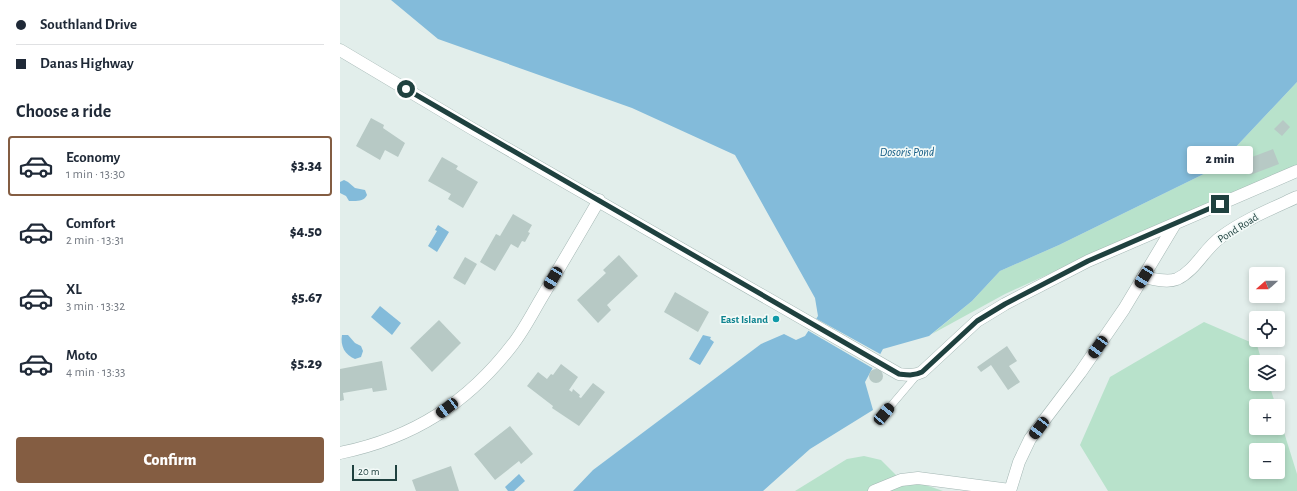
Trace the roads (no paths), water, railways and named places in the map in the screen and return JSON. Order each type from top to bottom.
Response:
[{"type":"street","points":[[340,50],[478,132],[599,200],[899,374],[917,374],[977,321],[1005,304],[1088,261],[1297,171]]},
{"type":"street","name":"Pond Road","points":[[1144,277],[1168,281],[1176,279],[1192,269],[1208,248],[1221,237],[1259,214],[1297,197]]},
{"type":"street","points":[[340,453],[386,441],[435,418],[472,389],[495,366],[515,342],[599,200]]},
{"type":"street","points":[[874,491],[901,480],[918,478],[1010,491],[1019,462],[1030,439],[1080,373],[1144,277],[1175,224]]},
{"type":"lane","points":[[884,414],[917,374]]},
{"type":"water","name":"Dosoris Pond","points":[[391,0],[1297,0],[1297,82],[1216,168],[1059,245],[1000,271],[972,301],[929,336],[883,349],[865,382],[873,410],[810,449],[763,491],[573,491],[593,470],[761,344],[784,334],[796,340],[805,336],[818,316],[815,298],[735,155],[632,108],[438,39]]},
{"type":"water","points":[[344,180],[355,188],[365,190],[367,195],[366,197],[360,201],[349,201],[346,196],[340,193],[340,182]]},
{"type":"water","points":[[438,225],[449,232],[437,252],[428,246],[437,231],[435,230]]},
{"type":"water","points":[[380,306],[401,323],[392,335],[371,317]]},
{"type":"water","points":[[342,335],[348,335],[355,343],[361,346],[363,351],[361,357],[355,359],[346,353],[342,343]]},
{"type":"water","points":[[703,335],[711,337],[710,339],[714,342],[700,365],[689,359]]},
{"type":"water","points":[[519,474],[525,481],[514,491],[508,491],[505,487]]},
{"type":"place","name":"East Island","points":[[776,319]]}]
